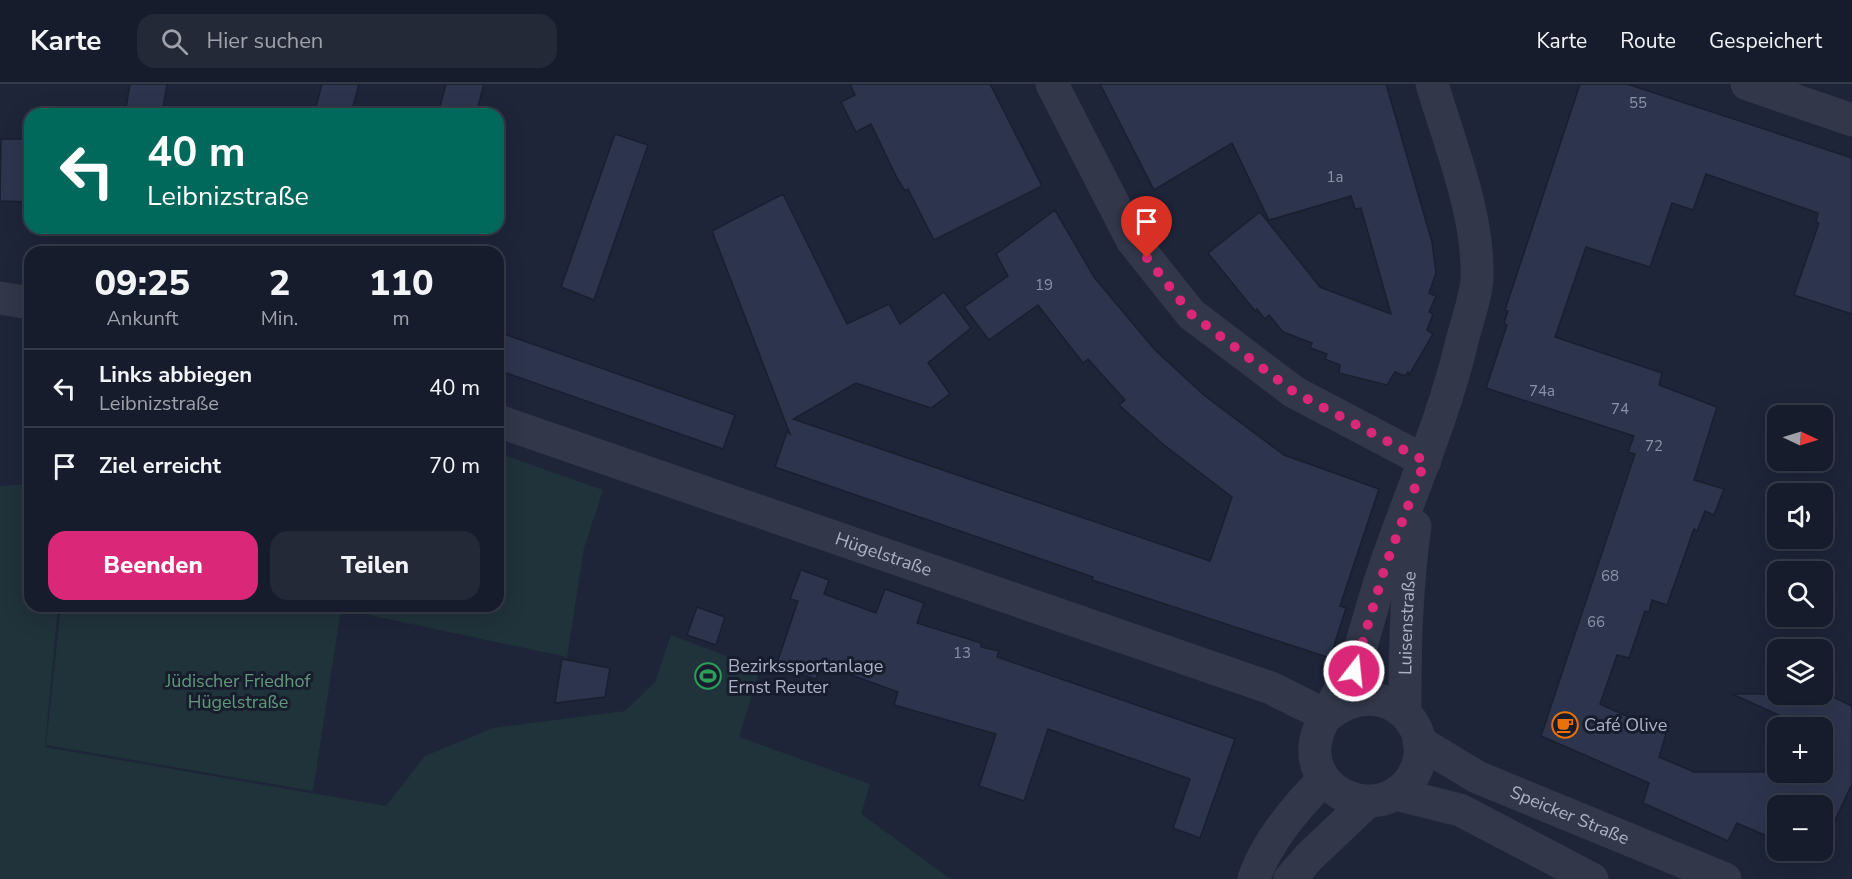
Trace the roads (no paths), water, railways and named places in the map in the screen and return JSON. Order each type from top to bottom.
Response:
[{"type":"street","points":[[1052,84],[1132,240],[1191,314],[1294,392],[1425,461]]},
{"type":"street","name":"Luisenstraße","points":[[1328,716],[1354,671],[1385,567],[1425,461],[1456,366],[1477,278],[1470,217],[1432,84]]},
{"type":"street","points":[[1747,84],[1852,120]]},
{"type":"street","points":[[0,298],[24,302]]},
{"type":"street","name":"Hügelstraße","points":[[504,423],[1271,688],[1328,716]]},
{"type":"street","name":"Luisenstraße","points":[[1405,713],[1404,630],[1408,575],[1425,461]]},
{"type":"street","points":[[1290,879],[1381,798],[1415,771],[1419,757],[1419,742],[1415,728],[1405,713],[1391,703],[1375,698],[1349,701],[1328,716],[1319,731],[1315,747],[1317,763],[1324,779],[1343,795],[1381,798],[1460,810],[1592,879]]},
{"type":"street","name":"Speicker Straße","points":[[1419,742],[1477,777],[1725,879]]},
{"type":"street","points":[[1254,879],[1280,832],[1304,799],[1324,779]]},
{"type":"place","name":"Bezirkssportanlage Ernst Reuter","points":[[708,676]]},
{"type":"place","name":"Café Olive","points":[[1565,725]]},
{"type":"park label","name":"Jüdischer Friedhof Hügelstraße","points":[[238,691]]}]
